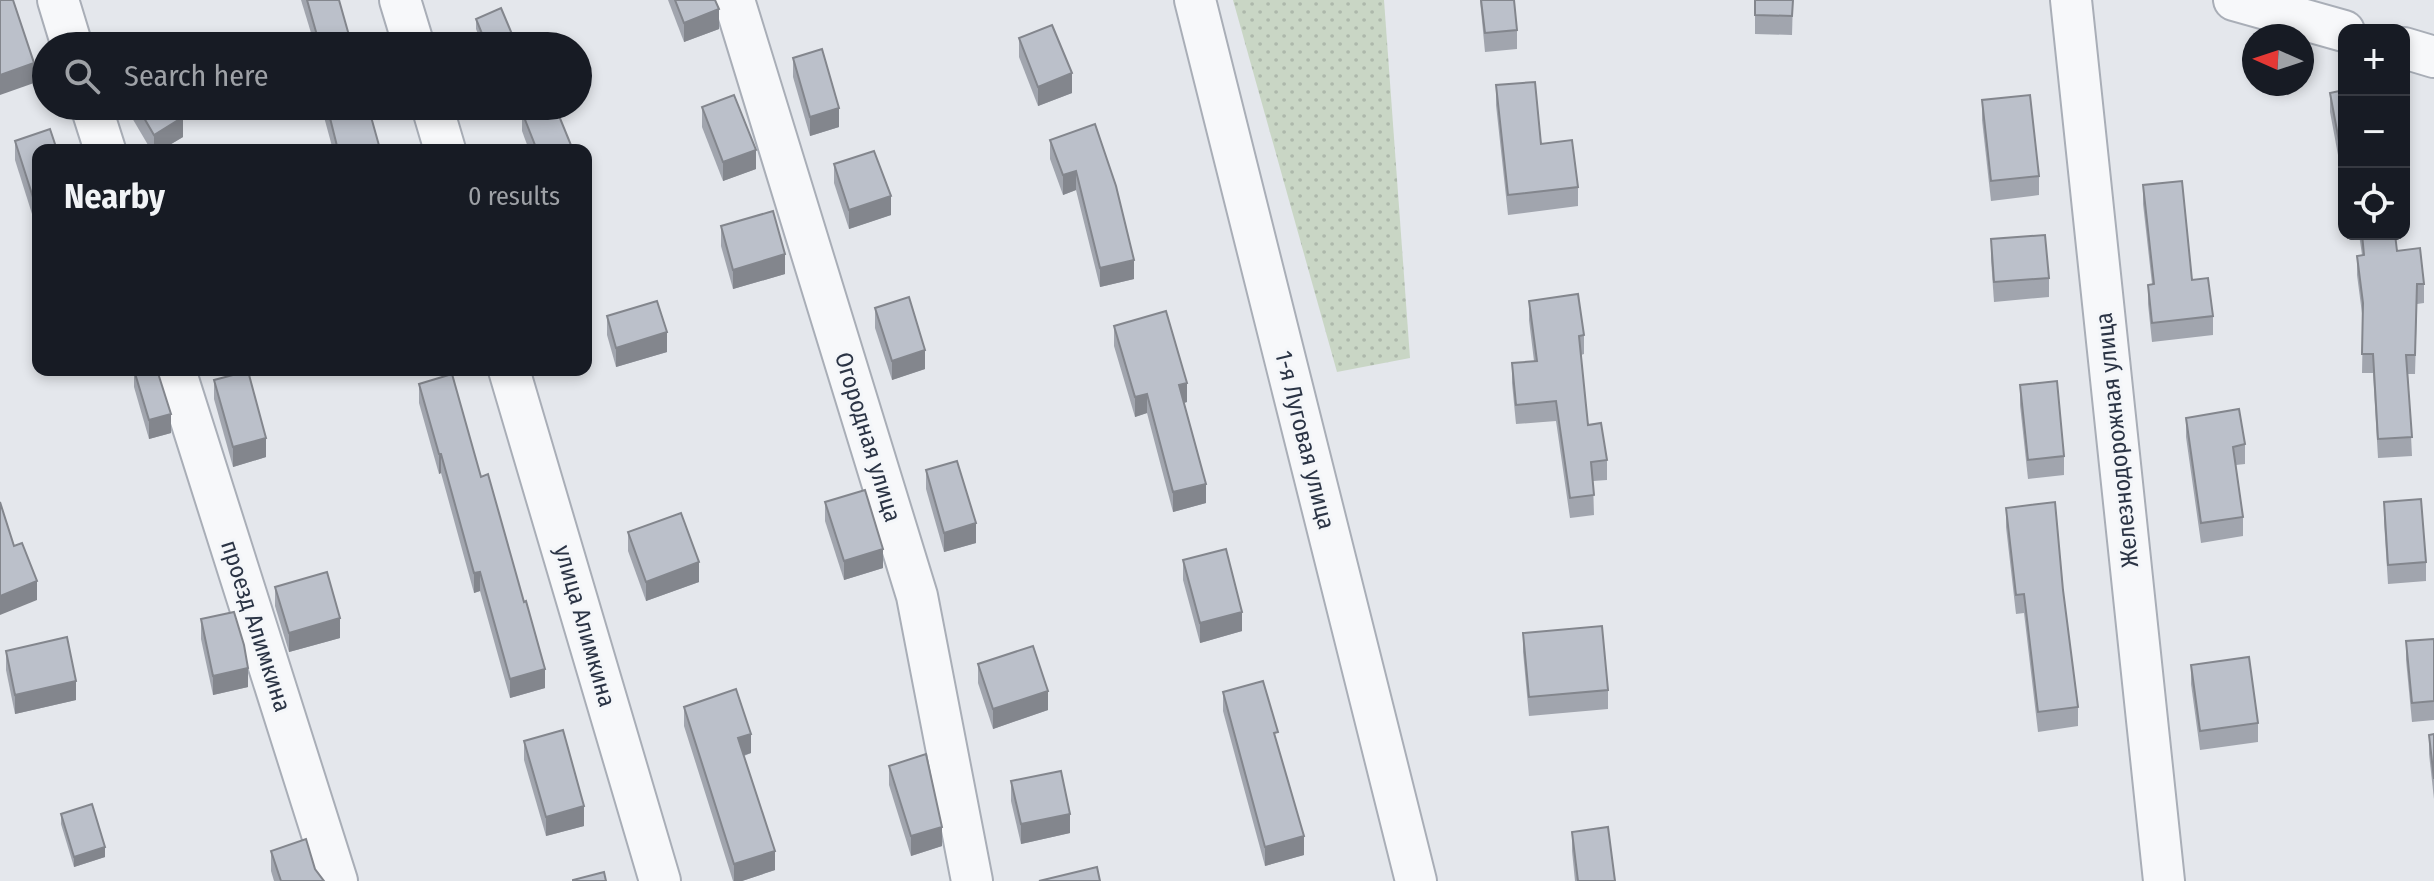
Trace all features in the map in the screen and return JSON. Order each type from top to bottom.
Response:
[{"type":"street","points":[[58,0],[68,32]]},
{"type":"street","points":[[400,0],[410,32]]},
{"type":"street","name":"Огородная улица","points":[[734,0],[917,596],[972,881]]},
{"type":"street","name":"1-я Луговая улица","points":[[1195,0],[1416,881]]},
{"type":"street","name":"Железнодорожная улица","points":[[2071,0],[2164,881]]},
{"type":"street","points":[[2234,0],[2338,29]]},
{"type":"street","points":[[2410,50],[2434,57]]},
{"type":"street","points":[[95,120],[103,144]]},
{"type":"street","points":[[436,120],[443,144]]},
{"type":"street","name":"проезд Алимкина","points":[[177,376],[337,881]]},
{"type":"street","name":"улица Алимкина","points":[[511,376],[660,881]]},
{"type":"green space","points":[[1233,0],[1384,0],[1410,358],[1337,372]]},
{"type":"building","points":[[0,0],[13,0],[32,64],[0,75]]},
{"type":"building","points":[[307,0],[339,0],[348,32],[316,32]]},
{"type":"building","points":[[675,0],[715,0],[719,9],[684,23]]},
{"type":"building","points":[[1481,0],[1514,0],[1517,30],[1485,33]]},
{"type":"building","points":[[1755,0],[1793,0],[1792,16],[1755,15]]},
{"type":"building","points":[[501,8],[511,32],[481,32],[476,19]]},
{"type":"building","points":[[1052,25],[1072,73],[1038,87],[1019,38]]},
{"type":"building","points":[[822,49],[839,108],[810,117],[793,58]]},
{"type":"building","points":[[1535,82],[1541,144],[1572,140],[1578,187],[1508,195],[1496,85]]},
{"type":"building","points":[[2338,91],[2338,136],[2330,93]]},
{"type":"building","points":[[734,95],[756,150],[723,162],[702,107]]},
{"type":"building","points":[[2030,95],[2039,176],[1991,181],[1982,100]]},
{"type":"building","points":[[145,120],[178,120],[154,135]]},
{"type":"building","points":[[330,120],[372,120],[379,144],[336,144]]},
{"type":"building","points":[[525,120],[561,120],[571,144],[535,144]]},
{"type":"building","points":[[1095,124],[1116,186],[1134,260],[1100,268],[1076,171],[1063,175],[1050,140]]},
{"type":"building","points":[[50,129],[55,144],[32,144],[32,194],[15,141]]},
{"type":"building","points":[[874,151],[891,196],[849,210],[834,164]]},
{"type":"building","points":[[2182,181],[2192,280],[2208,278],[2213,316],[2152,323],[2148,285],[2154,284],[2143,185]]},
{"type":"building","points":[[773,211],[785,254],[733,270],[721,226]]},
{"type":"building","points":[[2045,235],[2049,278],[1994,282],[1991,239]]},
{"type":"building","points":[[2363,240],[2396,240],[2397,251],[2420,248],[2424,284],[2417,284],[2415,355],[2406,355],[2412,437],[2378,439],[2373,354],[2362,354],[2363,303],[2357,256],[2364,255]]},
{"type":"building","points":[[1578,294],[1584,335],[1579,336],[1588,425],[1601,423],[1607,460],[1591,462],[1594,495],[1570,498],[1556,401],[1516,405],[1512,363],[1537,361],[1529,301]]},
{"type":"building","points":[[909,297],[925,350],[892,361],[875,308]]},
{"type":"building","points":[[657,301],[667,332],[616,348],[607,316]]},
{"type":"building","points":[[1166,311],[1187,383],[1179,385],[1206,484],[1173,492],[1147,394],[1135,397],[1114,326]]},
{"type":"building","points":[[136,376],[159,376],[171,414],[149,420]]},
{"type":"building","points":[[249,376],[266,438],[233,447],[214,380]]},
{"type":"building","points":[[453,376],[481,477],[488,474],[545,669],[510,679],[480,572],[474,573],[419,384]]},
{"type":"building","points":[[2057,381],[2064,456],[2028,460],[2020,385]]},
{"type":"building","points":[[2239,409],[2245,444],[2233,447],[2243,517],[2201,523],[2186,418]]},
{"type":"building","points":[[957,461],[976,523],[944,533],[926,470]]},
{"type":"building","points":[[865,490],[883,549],[844,561],[825,502]]},
{"type":"building","points":[[2421,499],[2426,562],[2388,565],[2384,502]]},
{"type":"building","points":[[0,502],[14,546],[22,543],[37,581],[0,596]]},
{"type":"building","points":[[2055,502],[2078,707],[2038,712],[2024,594],[2016,595],[2006,508]]},
{"type":"building","points":[[681,513],[699,562],[646,582],[628,532]]},
{"type":"building","points":[[1226,549],[1242,612],[1200,623],[1183,560]]},
{"type":"building","points":[[327,572],[340,618],[289,633],[275,587]]},
{"type":"building","points":[[234,612],[248,668],[213,676],[201,619]]},
{"type":"building","points":[[1602,626],[1608,690],[1529,697],[1523,633]]},
{"type":"building","points":[[67,637],[76,681],[15,695],[6,651]]},
{"type":"building","points":[[2434,639],[2434,701],[2412,703],[2406,641]]},
{"type":"building","points":[[1033,646],[1048,691],[993,709],[978,664]]},
{"type":"building","points":[[2249,657],[2258,723],[2200,731],[2191,665]]},
{"type":"building","points":[[1263,681],[1278,732],[1274,733],[1304,836],[1265,847],[1223,692]]},
{"type":"building","points":[[736,689],[751,734],[738,738],[775,851],[734,864],[684,707]]},
{"type":"building","points":[[563,730],[584,806],[546,817],[524,741]]},
{"type":"building","points":[[2434,734],[2434,779],[2429,735]]},
{"type":"building","points":[[926,754],[942,827],[911,836],[889,766]]},
{"type":"building","points":[[1061,771],[1070,814],[1021,824],[1011,781]]},
{"type":"building","points":[[92,804],[105,847],[74,857],[61,814]]},
{"type":"building","points":[[1608,827],[1615,881],[1578,881],[1572,832]]},
{"type":"building","points":[[306,839],[315,869],[324,881],[281,881],[271,851]]},
{"type":"building","points":[[1097,867],[1100,881],[1039,881]]},
{"type":"building","points":[[604,872],[606,881],[573,881],[573,880]]}]
